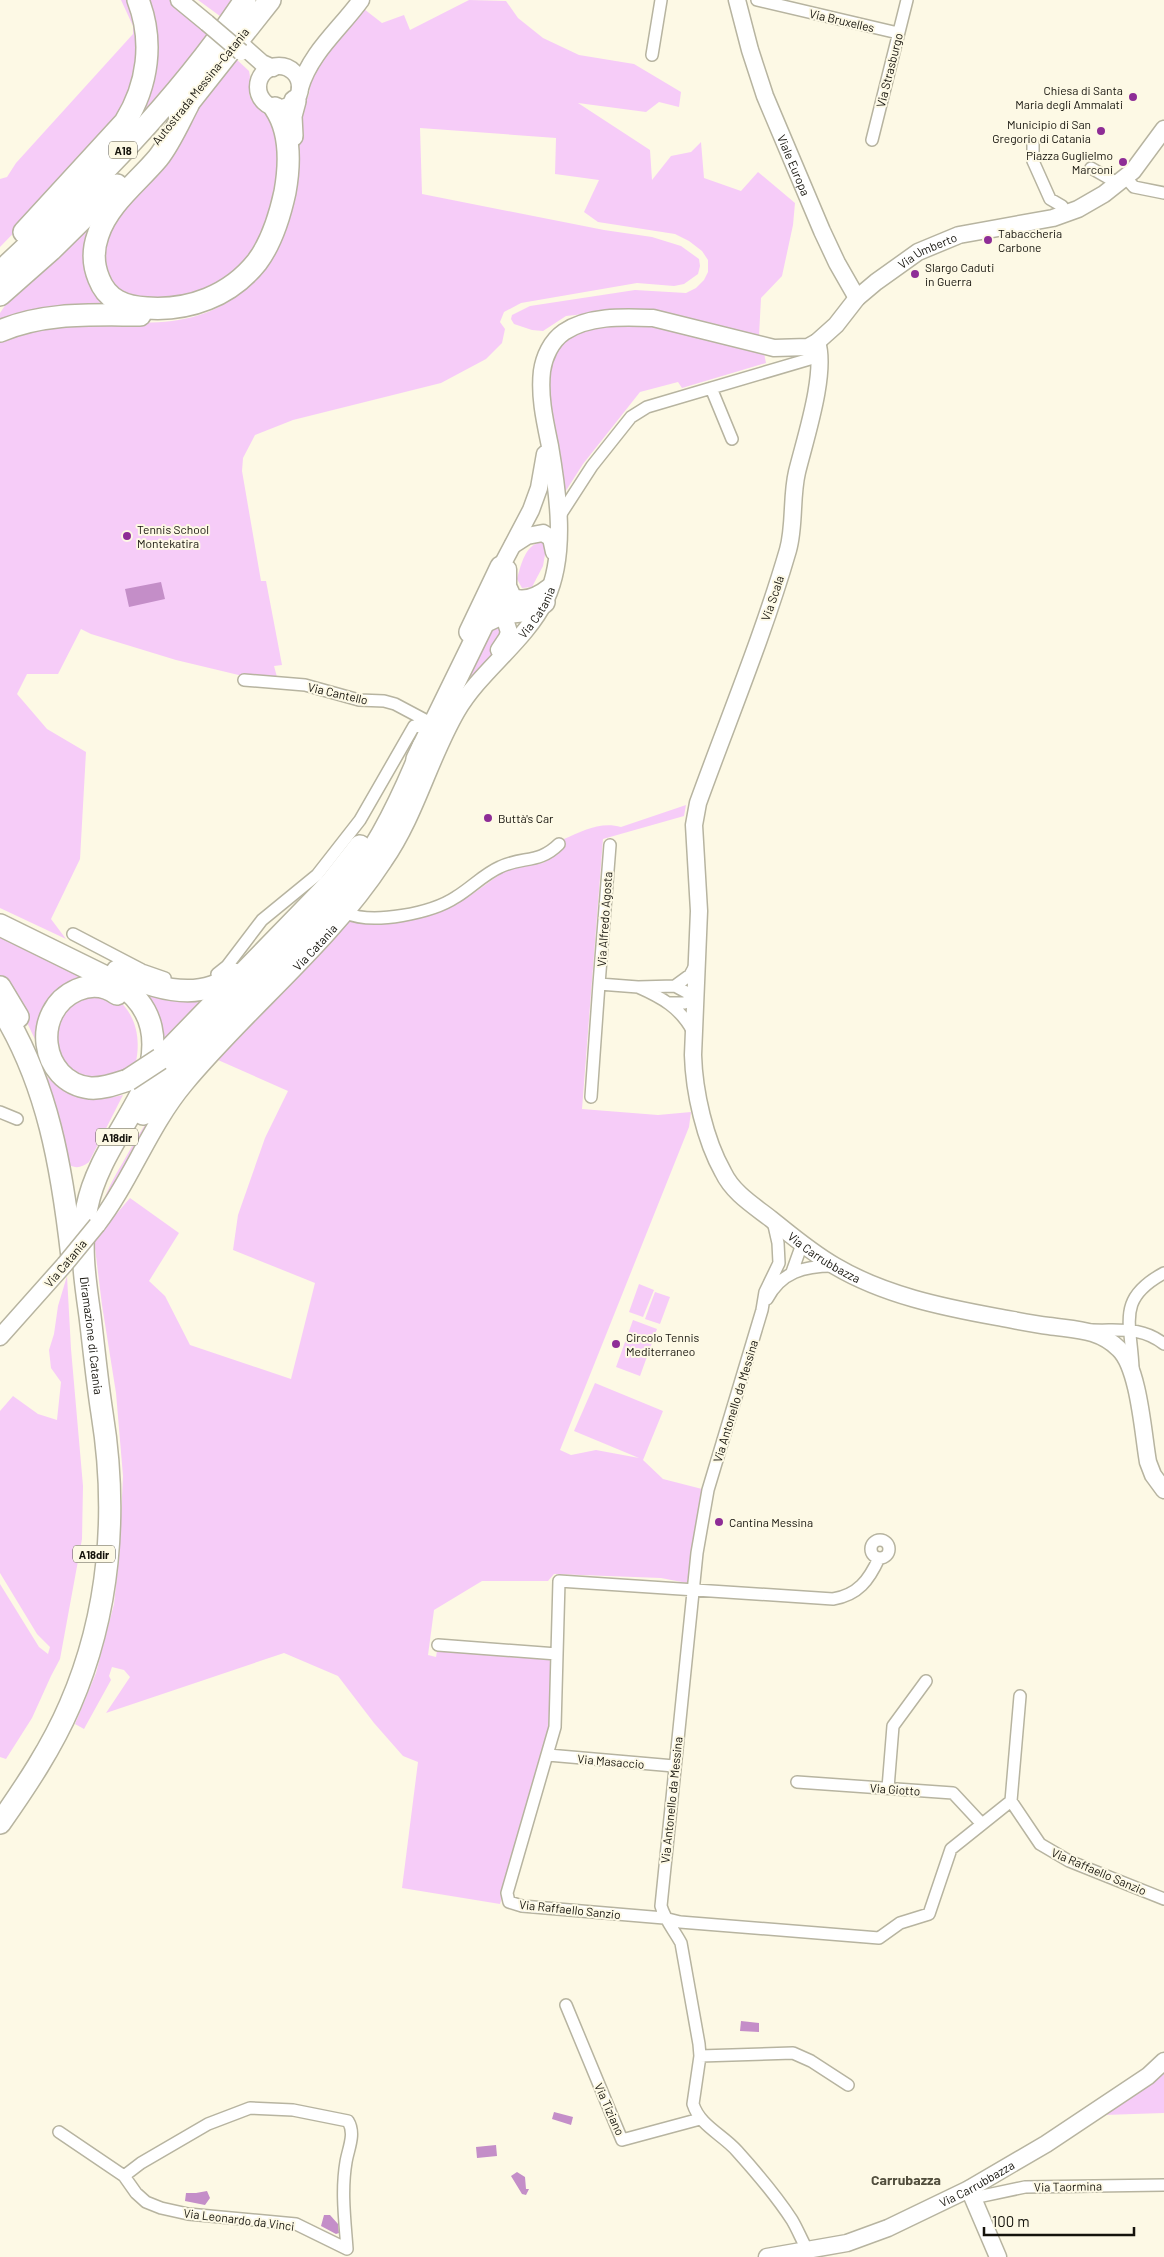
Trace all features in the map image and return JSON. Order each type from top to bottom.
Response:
[{"type":"highway","points":[[0,256],[60,195],[125,122],[133,109],[144,80],[147,50],[144,20],[138,0]]},
{"type":"highway","points":[[216,68],[225,50],[264,0]]},
{"type":"highway","name":"Autostrada Messina-Catania","points":[[0,296],[52,250],[105,196],[188,105],[270,0]]},
{"type":"highway","name":"Autostrada Messina-Catania","points":[[0,272],[74,203],[182,84],[242,6]]},
{"type":"highway","points":[[0,331],[24,321],[46,317],[183,314],[208,306],[243,285],[262,265],[269,254],[286,214],[294,169],[291,127],[298,95]]},
{"type":"highway","points":[[188,105],[160,156],[111,210],[98,234],[94,259],[100,282],[110,296],[126,306],[168,310],[194,304],[227,288],[257,262],[274,228],[286,182],[288,154],[285,128],[275,108]]},
{"type":"highway","points":[[159,1064],[331,883],[373,828],[399,781],[507,555]]},
{"type":"highway","points":[[0,987],[17,1014],[43,1065],[58,1082],[75,1092],[97,1095],[116,1092],[159,1064],[351,868],[388,815],[423,748],[478,630],[484,622],[503,613],[531,610],[550,588]]},
{"type":"highway","points":[[106,1436],[104,1387],[93,1294],[89,1238],[94,1207],[102,1188],[139,1119],[166,1081],[326,915],[350,884],[402,799],[423,748]]},
{"type":"highway","points":[[0,915],[144,983],[178,991],[200,990],[221,982],[291,925]]},
{"type":"highway","name":"Diramazione di Catania","points":[[0,925],[118,983],[136,997],[148,1016],[151,1027],[152,1058],[146,1084],[98,1172],[84,1222],[83,1239],[87,1294],[106,1436],[109,1545],[102,1604],[95,1634],[79,1684],[58,1731],[41,1761],[0,1823]]},
{"type":"highway","points":[[78,1291],[77,1218],[81,1194],[100,1148],[134,1083],[141,1058],[142,1038],[138,1018],[133,1009],[122,996],[113,991],[96,986],[88,986],[64,998],[52,1011],[47,1026],[48,1054],[58,1072],[70,1081],[90,1088],[129,1084]]},
{"type":"highway","name":"Diramazione di Catania","points":[[0,1007],[17,1037],[32,1070],[50,1125],[65,1196],[78,1291],[96,1477],[95,1543],[92,1576],[77,1644],[56,1703],[29,1754],[0,1797]]},
{"type":"main road","points":[[179,0],[209,21]]},
{"type":"main road","points":[[188,0],[242,49],[262,62],[296,75],[298,95]]},
{"type":"main road","points":[[242,49],[252,62],[260,79],[261,97],[266,104],[275,108],[286,107],[298,95],[309,65],[316,54],[344,24],[361,0]]},
{"type":"main road","name":"Viale Europa","points":[[737,0],[765,96],[837,263],[857,298]]},
{"type":"main road","name":"Viale Europa","points":[[743,0],[744,27]]},
{"type":"main road","points":[[260,79],[266,72],[316,54]]},
{"type":"main road","points":[[1126,183],[1164,129]]},
{"type":"main road","name":"Via Umberto","points":[[819,349],[857,298],[918,252],[959,235],[1046,220],[1078,209],[1126,183]]},
{"type":"main road","name":"Via Catania","points":[[0,1337],[97,1225],[116,1197],[154,1126],[183,1086],[216,1048],[346,913],[383,864],[398,839],[458,710],[474,688],[500,660],[550,588],[558,556],[558,519],[551,452],[545,417],[542,375],[548,351],[564,333],[587,322],[614,318],[653,318],[774,348],[819,349]]},
{"type":"main road","name":"Via Scala","points":[[694,846],[694,825],[698,803],[767,615],[788,549],[793,489],[815,397],[819,349]]},
{"type":"main road","points":[[474,688],[509,632],[498,597],[507,555],[531,510],[539,488],[545,452],[545,417]]},
{"type":"main road","points":[[538,533],[547,534],[551,538],[554,548],[550,588],[531,598],[514,597],[510,592],[508,580],[507,555],[538,533]]},
{"type":"main road","name":"Via Carrubbazza","points":[[694,846],[699,911],[693,1073],[700,1108],[722,1172],[740,1195],[802,1244],[835,1266],[872,1284],[924,1301],[1021,1321],[1085,1330],[1125,1346],[1133,1376],[1148,1462],[1153,1475],[1164,1490]]},
{"type":"main road","name":"Via Carrubbazza","points":[[767,2257],[847,2243],[971,2193],[1148,2076],[1164,2061]]},
{"type":"main road","points":[[971,2193],[998,2257]]},
{"type":"street","points":[[652,55],[661,0]]},
{"type":"street","name":"Via Bruxelles","points":[[757,0],[898,33]]},
{"type":"street","name":"Via Strasburgo","points":[[872,140],[907,0]]},
{"type":"street","points":[[1033,144],[1033,161],[1050,199],[1062,206],[1066,213]]},
{"type":"street","points":[[1091,168],[1126,183],[1164,193]]},
{"type":"street","points":[[558,519],[592,466],[631,417],[647,407],[711,388],[819,349]]},
{"type":"street","points":[[711,388],[732,440]]},
{"type":"street","name":"Via Cantello","points":[[244,680],[305,685],[359,700],[384,701],[395,704],[426,724]]},
{"type":"street","points":[[73,934],[142,970],[162,977],[196,982],[214,976],[227,966],[262,920],[317,875],[360,820],[414,726],[426,724]]},
{"type":"street","points":[[346,913],[364,918],[411,914],[437,907],[455,898],[493,870],[514,862],[541,858],[550,854],[559,844]]},
{"type":"street","name":"Via Alfredo Agosta","points":[[610,845],[599,984],[638,987],[675,986]]},
{"type":"street","points":[[697,998],[675,986],[690,975],[698,960]]},
{"type":"street","points":[[591,1097],[599,984]]},
{"type":"street","points":[[638,987],[669,1003],[684,1016],[694,1034]]},
{"type":"street","points":[[669,1003],[684,1003],[697,998]]},
{"type":"street","points":[[0,1112],[17,1119]]},
{"type":"street","points":[[762,1310],[765,1292],[779,1263],[780,1253],[773,1221]]},
{"type":"street","points":[[779,1263],[802,1244]]},
{"type":"street","points":[[792,1272],[802,1244]]},
{"type":"street","points":[[762,1310],[772,1291],[792,1272],[804,1268],[835,1266]]},
{"type":"street","points":[[1152,1335],[1144,1336],[1125,1346],[1120,1343],[1130,1330],[1130,1306],[1134,1297],[1140,1289],[1164,1273]]},
{"type":"street","name":"Via Antonello da Messina","points":[[700,2119],[693,2104],[700,2056],[681,1943],[664,1918],[661,1906],[693,1590],[708,1490],[762,1310]]},
{"type":"street","points":[[1085,1330],[1130,1330],[1152,1335],[1164,1344]]},
{"type":"street","name":"Via Raffaello Sanzio","points":[[879,1558],[872,1575],[861,1588],[844,1598],[833,1599],[559,1580],[557,1715],[548,1755],[507,1893],[509,1902],[522,1906],[664,1918],[680,1922],[879,1938],[900,1923],[929,1914],[951,1849],[981,1823],[1011,1801],[1040,1844],[1069,1861],[1164,1899]]},
{"type":"street","points":[[438,1645],[557,1654]]},
{"type":"street","points":[[888,1788],[893,1726],[926,1681]]},
{"type":"street","points":[[1011,1801],[1020,1696]]},
{"type":"street","name":"Via Masaccio","points":[[548,1755],[674,1766]]},
{"type":"street","name":"Via Giotto","points":[[797,1782],[953,1793],[981,1823]]},
{"type":"street","name":"Via Tiziano","points":[[566,2005],[622,2140],[700,2119]]},
{"type":"street","points":[[700,2056],[793,2053],[811,2061],[848,2085]]},
{"type":"street","name":"Via Leonardo da Vinci","points":[[250,2108],[293,2110],[348,2121],[352,2126],[352,2135],[346,2163],[343,2192],[350,2253],[296,2224],[188,2214],[161,2208],[146,2202],[136,2193],[124,2176],[141,2163],[208,2124],[250,2108]]},
{"type":"street","points":[[700,2119],[736,2149],[792,2220],[808,2251]]},
{"type":"street","points":[[59,2132],[124,2176]]},
{"type":"street","name":"Via Taormina","points":[[971,2193],[1025,2186],[1164,2185]]},
{"type":"shaded area","points":[[121,0],[133,0],[142,51],[130,101],[64,181],[0,247],[0,179],[7,177],[16,163],[133,34],[133,26]]},
{"type":"shaded area","points":[[145,0],[170,0],[209,33],[166,87],[102,156],[138,113]]},
{"type":"shaded area","points":[[198,0],[234,0],[224,19]]},
{"type":"shaded area","points":[[469,0],[506,1],[518,18],[543,38],[579,55],[634,64],[681,92],[679,107],[659,102],[646,112],[578,103],[650,150],[652,180],[671,156],[691,152],[701,142],[704,178],[741,191],[758,172],[795,203],[793,225],[782,276],[761,298],[759,336],[701,322],[611,311],[566,316],[543,331],[532,330],[514,324],[511,319],[512,315],[530,306],[635,290],[686,293],[696,288],[704,280],[708,272],[708,260],[702,251],[689,241],[675,234],[598,222],[584,212],[599,180],[555,174],[556,138],[420,128],[422,194],[604,230],[652,237],[681,246],[699,259],[698,274],[684,284],[674,286],[637,283],[521,303],[504,312],[500,322],[505,329],[502,343],[486,359],[441,383],[293,420],[255,435],[243,458],[242,471],[261,581],[266,581],[282,665],[274,666],[277,677],[247,677],[176,660],[91,634],[81,629],[58,674],[27,674],[17,694],[47,729],[86,752],[80,859],[51,919],[66,939],[0,908],[0,337],[34,326],[55,322],[84,320],[143,323],[172,321],[195,316],[216,308],[235,297],[251,284],[265,268],[286,229],[297,191],[299,157],[296,125],[297,114],[307,100],[313,68],[364,9],[382,23],[404,15],[410,30]]},
{"type":"shaded area","points":[[235,58],[249,71],[249,90],[252,101],[278,122],[279,181],[262,240],[236,274],[187,299],[136,302],[105,281],[103,240],[115,218]]},
{"type":"shaded area","points":[[101,213],[93,232],[112,304],[0,325],[0,313],[6,304]]},
{"type":"shaded area","points":[[614,325],[657,326],[764,353],[766,363],[682,388],[678,382],[640,392],[583,464],[560,500],[549,384],[550,368],[554,355],[562,344],[574,335],[591,329]]},
{"type":"shaded area","points":[[541,542],[546,549],[543,566],[532,587],[522,588],[517,579],[522,562],[527,551]]},
{"type":"shaded area","points":[[161,582],[165,599],[129,607],[125,589]]},
{"type":"shaded area","points":[[496,626],[503,630],[503,640],[452,709],[403,819],[370,874],[339,914],[196,1063],[173,1090],[151,1122],[117,1185],[101,1209],[110,1185],[131,1148],[153,1112],[178,1078],[217,1032],[328,919],[367,870],[393,825],[435,732],[483,637],[487,630]]},
{"type":"shaded area","points":[[686,805],[684,816],[603,839],[582,1109],[658,1115],[691,1112],[689,1127],[560,1450],[571,1455],[596,1450],[639,1458],[574,1431],[595,1383],[663,1411],[643,1460],[663,1479],[702,1489],[687,1583],[661,1578],[554,1574],[548,1581],[482,1581],[434,1610],[428,1655],[436,1657],[437,1651],[548,1659],[553,1663],[551,1726],[500,1904],[402,1888],[418,1762],[403,1756],[374,1723],[338,1676],[284,1653],[106,1713],[130,1677],[124,1670],[112,1667],[109,1676],[111,1680],[84,1729],[75,1724],[96,1673],[114,1604],[119,1558],[123,1476],[116,1393],[94,1240],[130,1198],[179,1233],[149,1281],[165,1296],[190,1345],[291,1379],[315,1283],[233,1250],[238,1215],[265,1138],[288,1091],[218,1060],[351,920],[431,914],[467,898],[510,867],[543,863],[563,847],[564,839],[578,833],[606,825],[621,827]]},
{"type":"shaded area","points":[[0,930],[109,983],[66,991],[42,1054],[19,1006],[0,979]]},
{"type":"shaded area","points":[[145,988],[215,988],[159,1047],[145,997]]},
{"type":"shaded area","points":[[112,995],[127,1009],[135,1026],[138,1046],[135,1066],[102,1078],[84,1077],[75,1074],[63,1063],[51,1038],[70,999]]},
{"type":"shaded area","points":[[39,1067],[57,1086],[76,1096],[98,1098],[123,1095],[89,1162],[82,1166],[75,1167],[69,1165]]},
{"type":"shaded area","points":[[67,1276],[71,1349],[83,1486],[82,1539],[60,1659],[32,1718],[6,1759],[0,1757],[0,1584],[39,1647],[48,1654],[50,1647],[37,1634],[0,1573],[0,1411],[13,1396],[38,1414],[57,1420],[61,1382],[51,1368],[49,1350],[54,1334],[58,1306]]},
{"type":"shaded area","points":[[639,1284],[654,1290],[643,1317],[629,1312]]},
{"type":"shaded area","points":[[655,1292],[670,1297],[660,1324],[645,1319]]},
{"type":"shaded area","points":[[633,1320],[657,1329],[640,1376],[616,1367]]},
{"type":"shaded area","points":[[741,2021],[759,2023],[759,2032],[740,2031]]},
{"type":"shaded area","points":[[1164,2072],[1164,2113],[1103,2115],[1159,2078]]},
{"type":"shaded area","points":[[554,2112],[573,2117],[571,2125],[552,2119]]},
{"type":"shaded area","points":[[496,2145],[497,2156],[477,2158],[476,2147]]},
{"type":"shaded area","points":[[517,2172],[525,2177],[526,2189],[529,2189],[526,2195],[522,2194],[511,2176]]},
{"type":"shaded area","points":[[207,2191],[210,2198],[205,2205],[185,2201],[186,2193]]},
{"type":"shaded area","points":[[324,2215],[330,2215],[338,2224],[339,2233],[336,2234],[321,2226]]},
{"type":"place","name":"Chiesa di Santa Maria degli Ammalati","points":[[1133,97]]},
{"type":"place","name":"Municipio di San Gregorio di Catania","points":[[1101,131]]},
{"type":"place","name":"Piazza Guglielmo Marconi","points":[[1123,162]]},
{"type":"place","name":"Tabaccheria Carbone","points":[[988,240]]},
{"type":"place","name":"Slargo Caduti in Guerra","points":[[915,274]]},
{"type":"place","name":"Tennis School Montekatira","points":[[127,536]]},
{"type":"place","name":"Buttà's Car","points":[[488,818]]},
{"type":"place","name":"Circolo Tennis Mediterraneo","points":[[616,1344]]},
{"type":"place","name":"Cantina Messina","points":[[719,1522]]},
{"type":"district","name":"Carrubazza","points":[[906,2179]]}]
